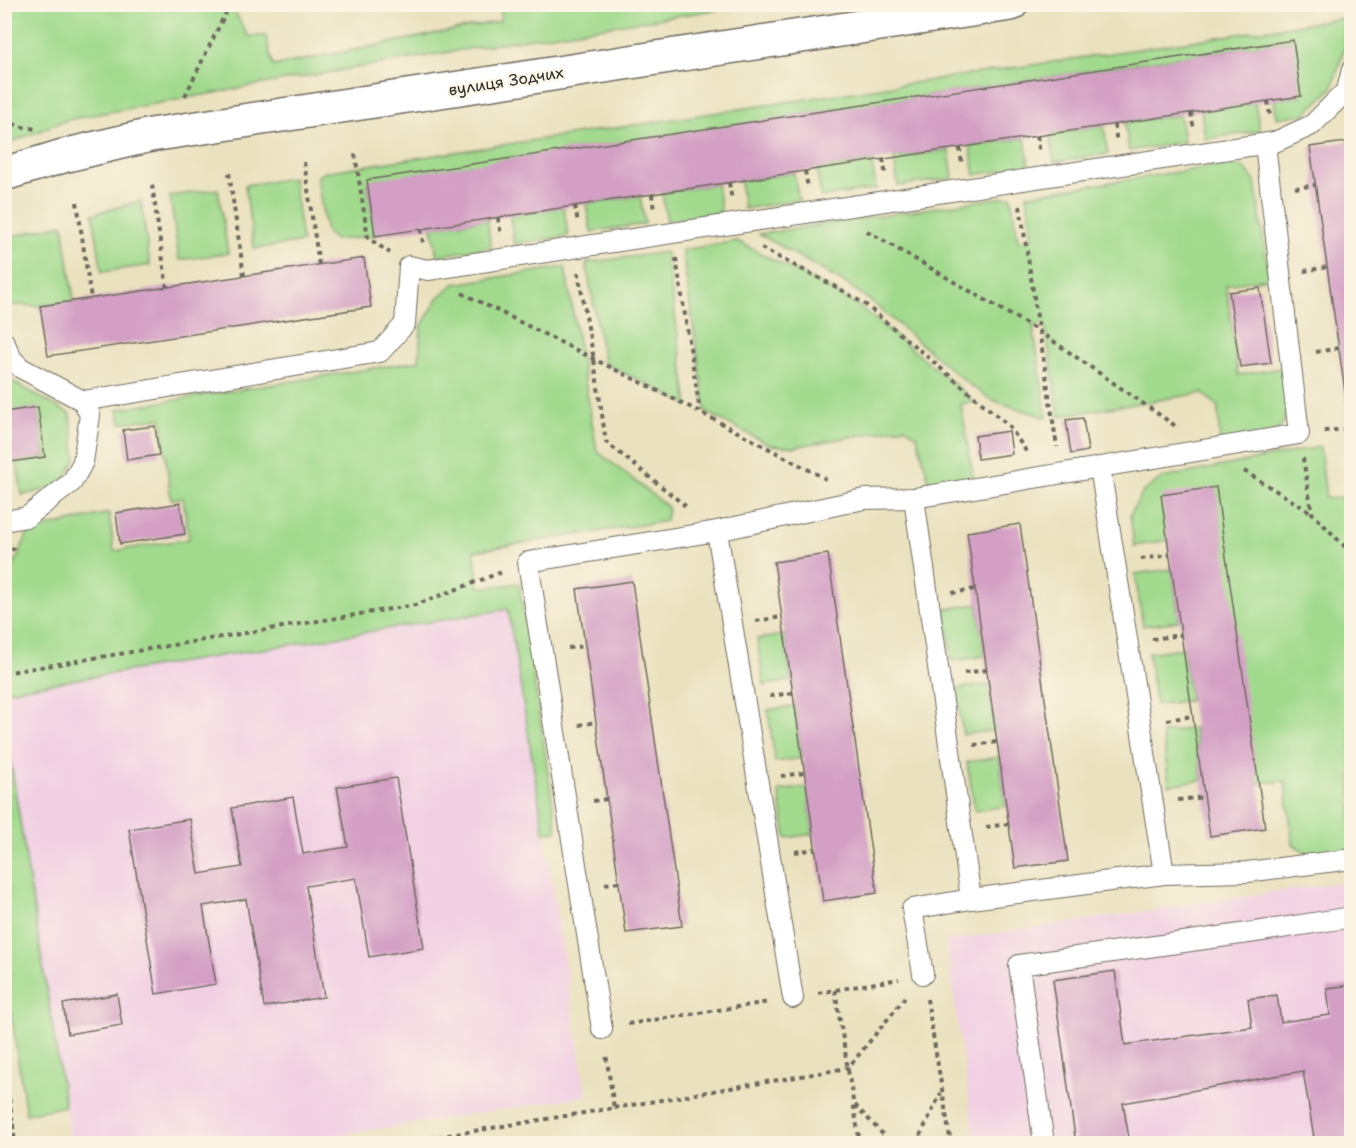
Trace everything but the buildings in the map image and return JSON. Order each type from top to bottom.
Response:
[{"type":"street","name":"вулиця Зодчих","points":[[4,174],[63,156],[151,135],[1011,4]]},
{"type":"lane","points":[[83,401],[380,352],[405,324],[409,266],[428,270],[1275,142],[1312,125],[1347,90],[1352,70]]},
{"type":"lane","points":[[602,1029],[528,562],[717,531],[864,499],[914,498],[1299,434],[1265,144]]},
{"type":"lane","points":[[4,342],[12,360],[21,368],[83,401],[90,416],[83,462],[72,482],[27,517],[4,521]]},
{"type":"lane","points":[[1100,467],[1164,874]]},
{"type":"lane","points":[[914,498],[971,899]]},
{"type":"lane","points":[[717,531],[793,998]]},
{"type":"lane","points":[[923,974],[912,909],[1164,874],[1247,872],[1352,859]]},
{"type":"lane","points":[[1044,1143],[1019,965],[1255,933],[1352,917]]},
{"type":"path","points":[[184,99],[230,4]]},
{"type":"path","points":[[355,154],[368,238],[409,266]]},
{"type":"path","points":[[304,162],[319,265]]},
{"type":"path","points":[[229,173],[244,276]]},
{"type":"path","points":[[1016,181],[1040,332],[1053,475]]},
{"type":"path","points":[[152,185],[167,288]]},
{"type":"path","points":[[77,202],[91,299]]},
{"type":"path","points":[[830,209],[1040,332],[1209,449],[1312,513],[1352,554]]},
{"type":"path","points":[[719,226],[866,305],[1009,426],[1053,475]]},
{"type":"path","points":[[672,233],[700,412]]},
{"type":"path","points":[[574,248],[606,442],[717,531]]},
{"type":"path","points":[[460,292],[700,412],[864,499]]},
{"type":"path","points":[[1299,434],[1312,513]]},
{"type":"path","points":[[4,673],[415,605],[528,562]]},
{"type":"path","points":[[614,1108],[602,1029],[923,974]]},
{"type":"path","points":[[394,1143],[848,1068],[923,974]]},
{"type":"path","points":[[923,974],[951,1143]]},
{"type":"path","points":[[836,990],[860,1143]]},
{"type":"path","points":[[4,1063],[15,1143]]},
{"type":"path","points":[[916,1143],[942,1092]]},
{"type":"path","points":[[854,1104],[892,1143]]},
{"type":"path","points":[[4,1127],[13,1125]]},
{"type":"shaded area","points":[[508,609],[586,1096],[291,1143],[71,1143],[5,726],[4,691]]},
{"type":"shaded area","points":[[1351,881],[1351,1143],[975,1143],[946,941]]},
{"type":"green space","points":[[5,4],[231,5],[248,36],[266,36],[273,66],[500,21],[502,5],[748,5],[532,38],[66,120],[5,145]]},
{"type":"green space","points":[[1343,18],[1345,46],[1332,88],[1305,114],[1277,118],[1274,100],[1301,96],[1292,40],[367,181],[375,236],[335,240],[326,232],[317,178],[323,172]]},
{"type":"green space","points":[[1255,103],[1260,131],[1205,139],[1201,111]]},
{"type":"green space","points":[[1180,115],[1184,142],[1129,151],[1125,123]]},
{"type":"green space","points":[[1104,126],[1108,154],[1054,162],[1050,134]]},
{"type":"green space","points":[[1025,138],[1029,166],[975,175],[970,146]]},
{"type":"green space","points":[[949,150],[953,178],[898,186],[894,158]]},
{"type":"green space","points":[[872,161],[876,189],[821,197],[817,169]]},
{"type":"green space","points":[[1223,165],[1243,167],[1255,181],[1269,278],[1226,285],[1238,375],[1282,368],[1288,409],[1283,424],[1272,435],[1220,443],[1218,406],[1202,393],[1059,416],[1045,324],[1033,326],[1047,418],[992,400],[967,383],[871,301],[845,283],[759,234],[1011,196],[1018,241],[1032,239],[1027,195]]},
{"type":"green space","points":[[794,173],[799,200],[744,209],[740,181]]},
{"type":"green space","points":[[293,178],[302,242],[254,249],[245,185]]},
{"type":"green space","points":[[717,184],[721,212],[667,221],[662,193]]},
{"type":"green space","points":[[218,189],[228,253],[179,260],[170,196]]},
{"type":"green space","points":[[640,196],[645,224],[591,232],[586,204]]},
{"type":"green space","points":[[141,201],[150,265],[102,272],[93,214]]},
{"type":"green space","points":[[564,207],[568,236],[514,244],[510,216]]},
{"type":"green space","points":[[487,219],[491,247],[437,256],[432,227]]},
{"type":"green space","points":[[63,224],[74,302],[40,306],[11,305],[5,283],[4,238]]},
{"type":"green space","points":[[737,241],[863,309],[965,393],[973,402],[961,404],[974,481],[940,487],[929,482],[917,436],[905,427],[794,447],[770,445],[706,412],[682,250]]},
{"type":"green space","points":[[666,252],[688,405],[604,363],[586,263]]},
{"type":"green space","points":[[565,267],[597,451],[668,507],[666,521],[474,551],[479,588],[519,583],[557,831],[544,832],[508,609],[5,691],[5,586],[29,531],[109,513],[114,551],[189,539],[183,498],[171,499],[161,418],[121,423],[118,409],[419,361],[421,327],[438,298],[454,284]]},
{"type":"green space","points":[[5,373],[13,382],[70,414],[76,458],[67,476],[53,488],[22,495],[17,461],[45,457],[38,408],[5,412]]},
{"type":"green space","points":[[1320,447],[1326,499],[1351,496],[1351,854],[1317,860],[1293,844],[1285,781],[1258,783],[1168,540],[1134,546],[1130,515],[1143,492],[1162,478]]},
{"type":"green space","points":[[1172,569],[1179,621],[1143,626],[1135,574]]},
{"type":"green space","points":[[977,604],[985,656],[952,661],[945,609]]},
{"type":"green space","points":[[785,635],[791,681],[764,685],[757,639]]},
{"type":"green space","points":[[1183,648],[1190,700],[1156,705],[1148,653]]},
{"type":"green space","points":[[989,684],[995,730],[963,735],[956,689]]},
{"type":"green space","points":[[795,706],[802,758],[775,762],[768,710]]},
{"type":"green space","points":[[5,726],[65,1106],[26,1114],[5,972]]},
{"type":"green space","points":[[1194,728],[1202,780],[1169,785],[1162,733]]},
{"type":"green space","points":[[999,757],[1006,806],[975,811],[967,762]]},
{"type":"green space","points":[[807,787],[813,834],[786,838],[779,791]]}]
